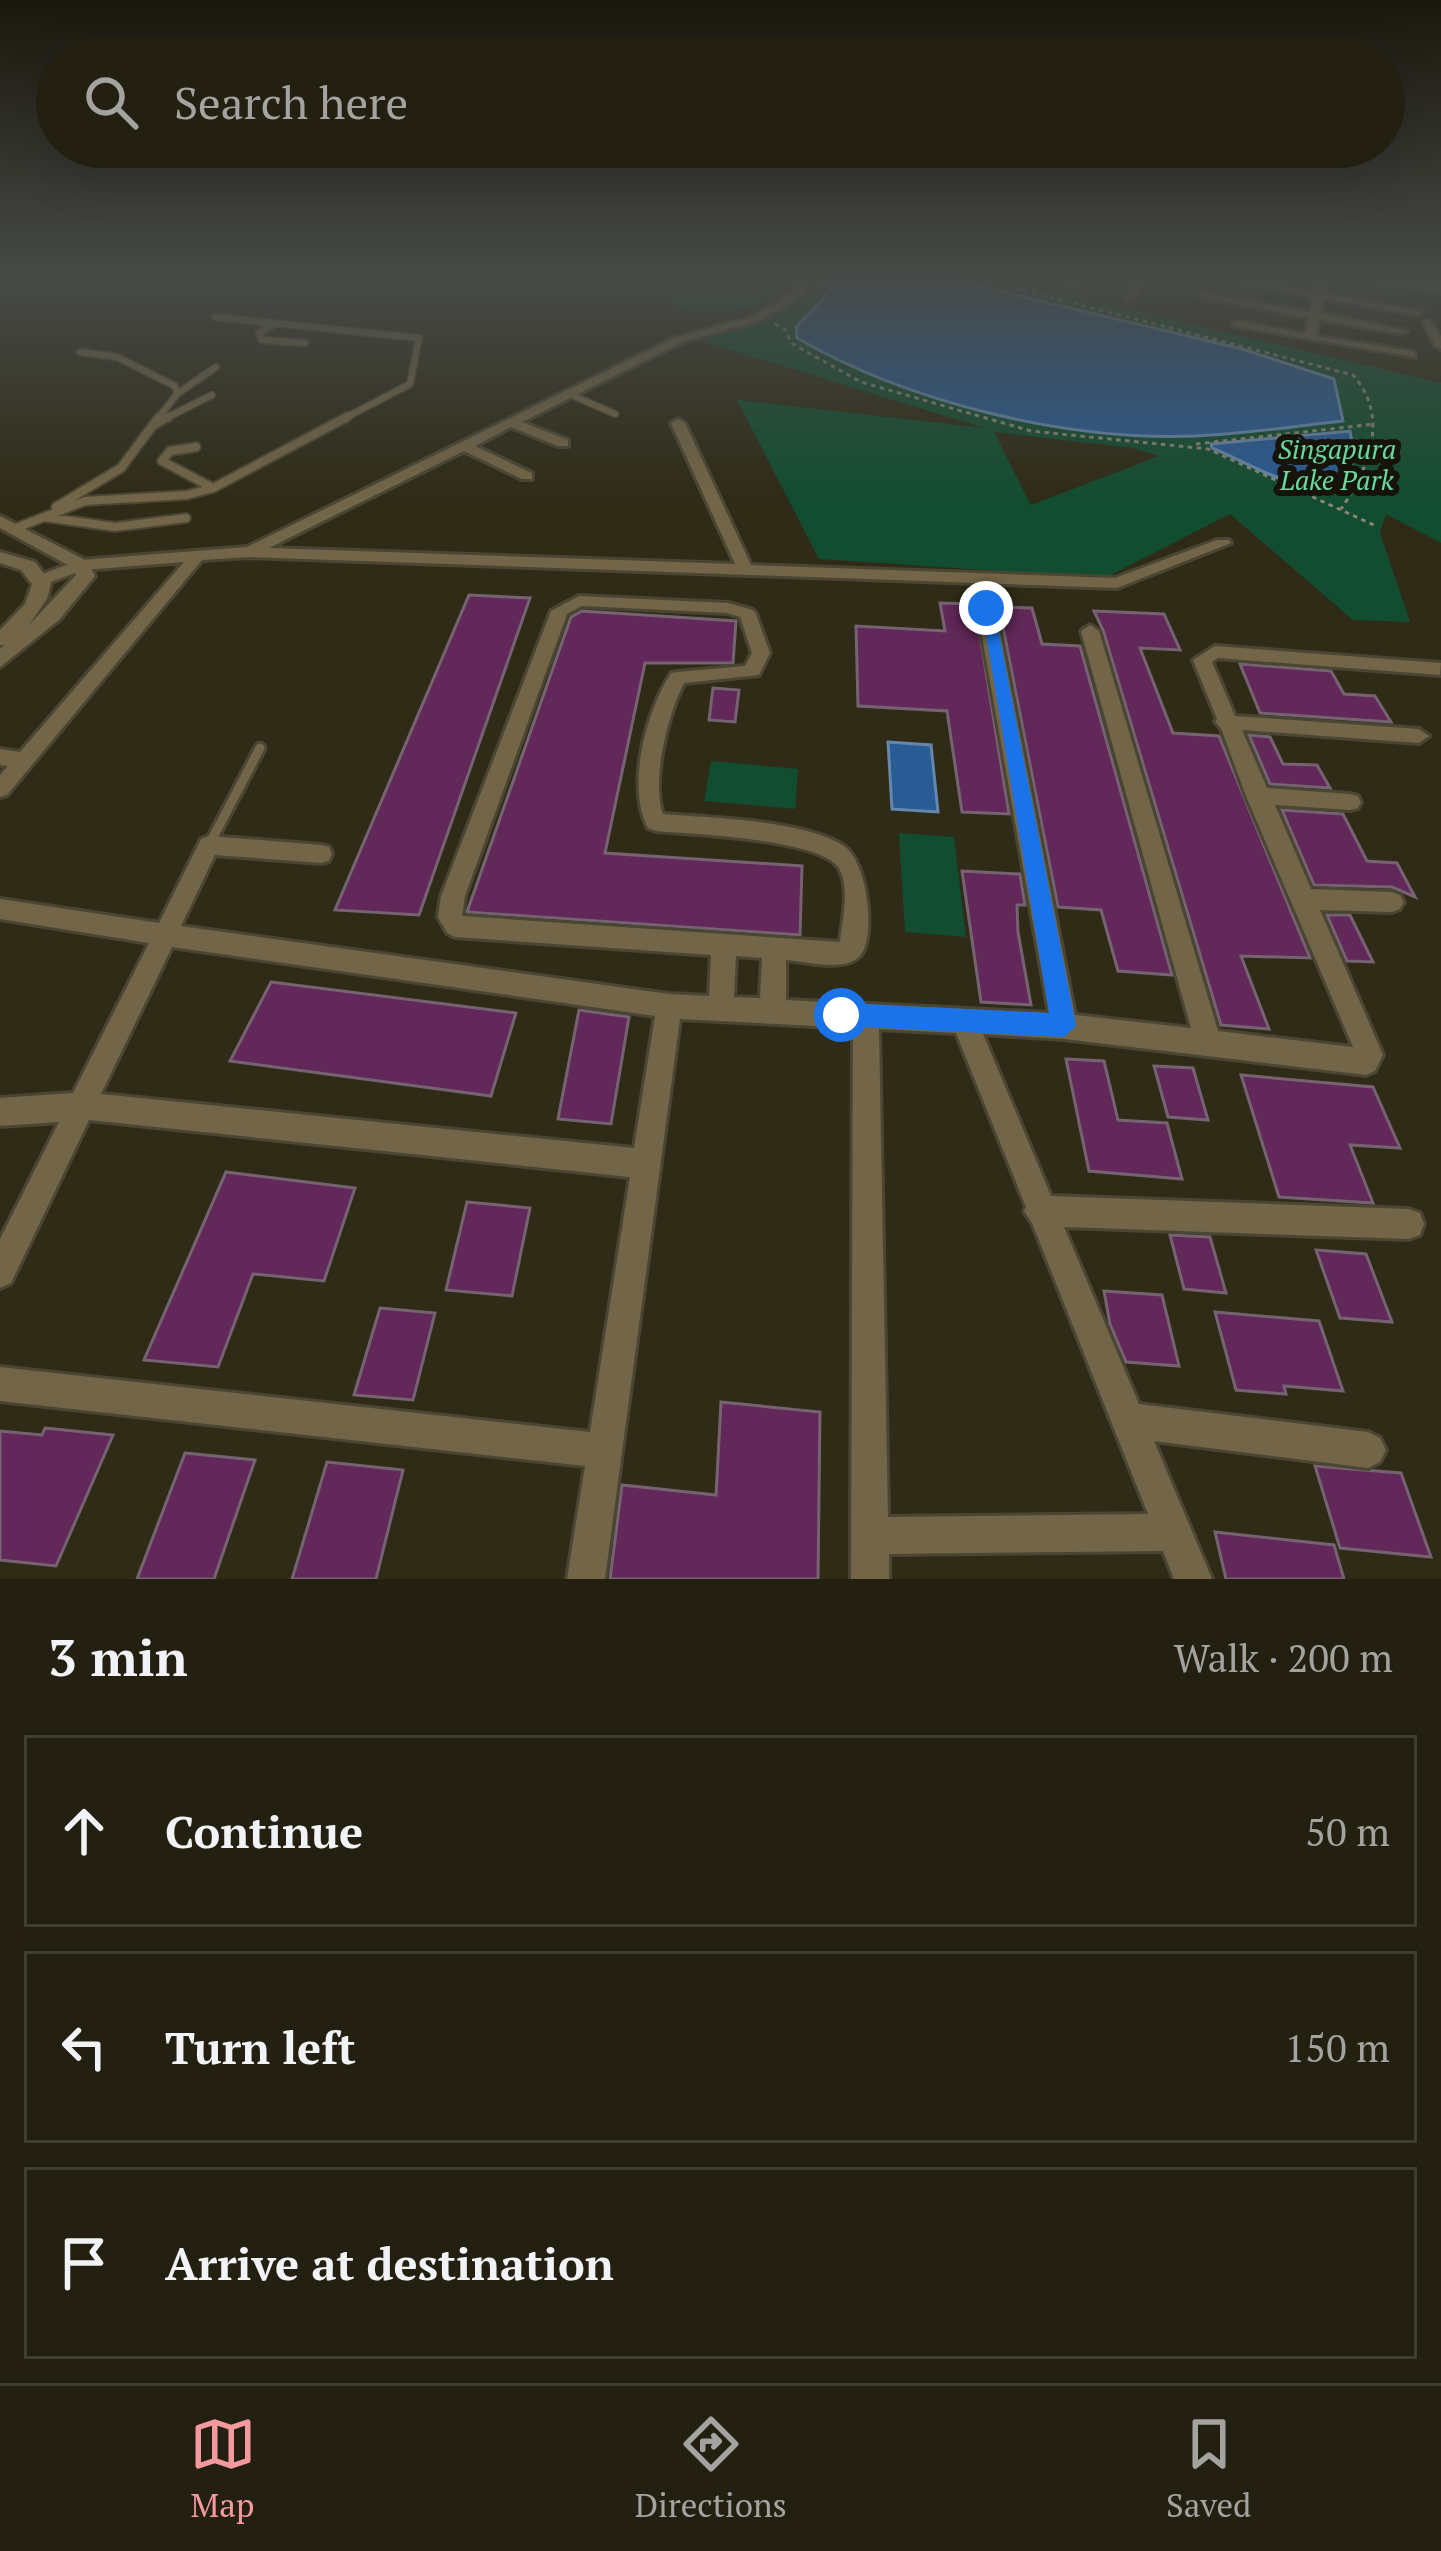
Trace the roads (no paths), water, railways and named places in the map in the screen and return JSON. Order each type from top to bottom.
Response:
[{"type":"street","points":[[248,552],[658,350]]},
{"type":"street","points":[[1379,350],[1411,355]]},
{"type":"street","points":[[509,422],[563,442]]},
{"type":"street","points":[[678,423],[746,571]]},
{"type":"street","points":[[463,446],[527,476]]},
{"type":"street","points":[[0,660],[76,591],[86,576],[80,565],[8,525]]},
{"type":"street","points":[[40,581],[80,565],[248,552],[1123,583],[1222,543]]},
{"type":"street","points":[[0,789],[198,555]]},
{"type":"street","points":[[0,557],[28,566],[40,581],[41,593],[0,640]]},
{"type":"street","points":[[569,603],[700,606],[747,614],[761,653],[758,663],[752,671],[734,676],[678,678],[645,792],[647,812],[656,822],[817,842],[843,856],[855,885],[852,948],[845,953],[774,948],[455,926],[450,917],[453,896],[560,611],[569,603]]},
{"type":"street","points":[[986,608],[1064,1026]]},
{"type":"street","points":[[1090,631],[1209,1045]]},
{"type":"street","points":[[0,909],[669,1006],[1064,1026],[1366,1062],[1370,1055],[1202,660],[1207,653],[1440,669]]},
{"type":"street","points":[[1225,722],[1419,736]]},
{"type":"street","points":[[0,757],[25,760]]},
{"type":"street","points":[[1257,796],[1350,802]]},
{"type":"street","points":[[0,1272],[209,845],[321,854]]},
{"type":"street","points":[[1302,899],[1392,902]]},
{"type":"street","points":[[722,1008],[724,944]]},
{"type":"street","points":[[773,1010],[774,948]]},
{"type":"street","points":[[586,1579],[669,1006]]},
{"type":"street","points":[[866,1016],[870,1579]]},
{"type":"street","points":[[964,1020],[1193,1579]]},
{"type":"street","points":[[0,1112],[84,1106],[646,1164]]},
{"type":"street","points":[[1039,1210],[1409,1224]]},
{"type":"street","points":[[0,1384],[604,1451]]},
{"type":"street","points":[[1126,1420],[1368,1450]]},
{"type":"street","points":[[870,1536],[1174,1532]]},
{"type":"lane","points":[[8,525],[85,501],[187,495],[213,488],[410,384],[417,350]]},
{"type":"lane","points":[[80,352],[140,366],[175,386],[177,394]]},
{"type":"lane","points":[[44,517],[121,468],[177,394],[216,367]]},
{"type":"lane","points":[[567,393],[615,414]]},
{"type":"lane","points":[[153,425],[212,395]]},
{"type":"lane","points":[[196,447],[170,451],[162,461],[213,488]]},
{"type":"lane","points":[[44,517],[119,530],[186,518]]},
{"type":"lane","points":[[209,845],[260,748]]},
{"type":"water","points":[[819,350],[1244,350],[1334,379],[1343,421],[1214,435],[1095,432],[938,399]]},
{"type":"water","points":[[1350,431],[1352,464],[1344,482],[1329,489],[1283,480],[1211,444]]},
{"type":"water","points":[[888,742],[931,745],[938,812],[892,809]]},
{"type":"park label","name":"Singapura Lake Park","points":[[1337,466]]}]
